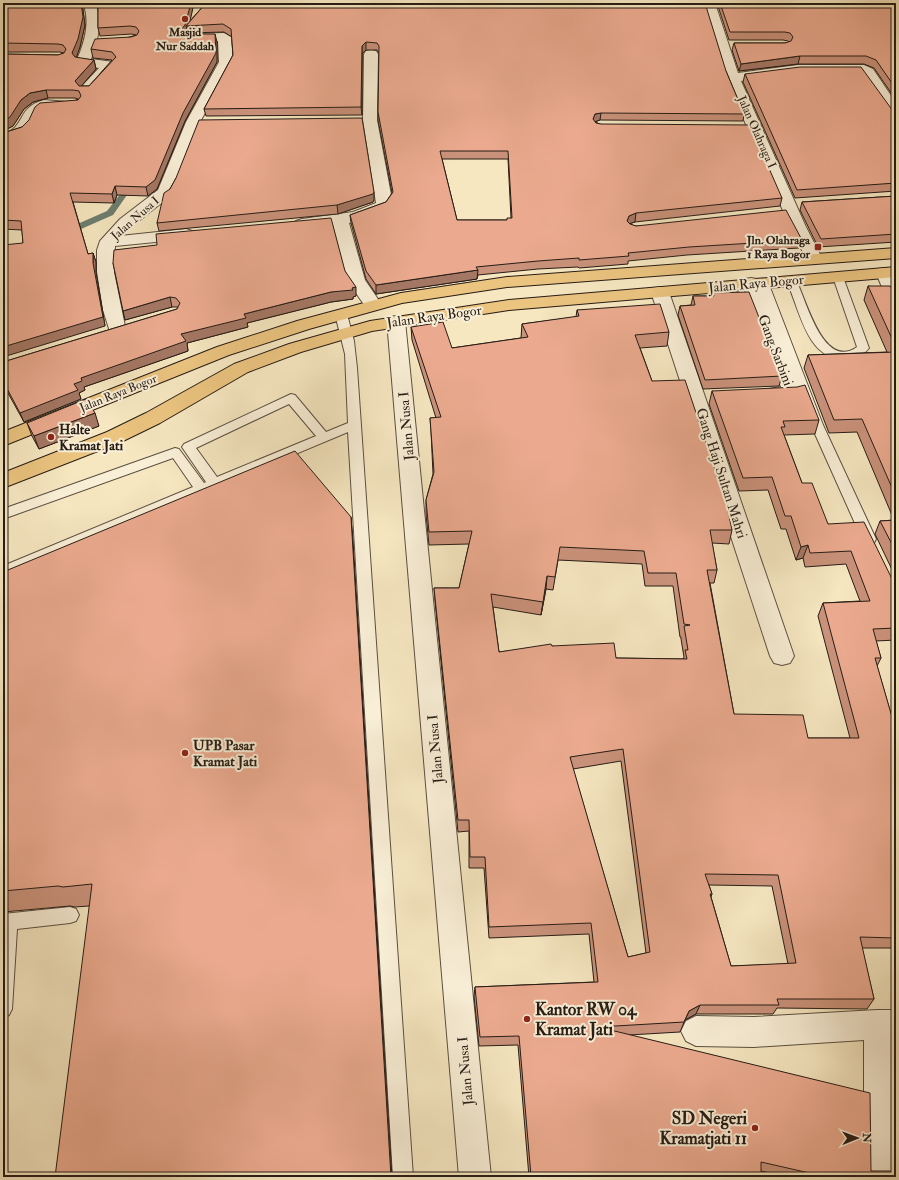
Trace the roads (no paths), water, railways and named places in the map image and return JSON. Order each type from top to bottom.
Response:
[{"type":"highway","name":"Jalan Raya Bogor","points":[[3,481],[114,437],[153,418],[241,368],[295,348],[345,323],[373,305],[435,292],[507,282],[896,253]]},
{"type":"highway","name":"Jalan Raya Bogor","points":[[3,438],[223,351],[345,323],[396,320],[509,305],[791,280],[890,273]]},
{"type":"street","points":[[86,90],[109,65],[83,62],[91,42],[93,12],[89,3]]},
{"type":"street","name":"Jalan Olahraga I","points":[[709,3],[733,78],[814,258]]},
{"type":"street","name":"Jalan Nusa I","points":[[108,242],[115,232],[164,193],[193,122],[226,62],[224,37],[191,38]]},
{"type":"street","points":[[91,42],[105,42]]},
{"type":"street","points":[[722,45],[737,45]]},
{"type":"street","points":[[286,225],[340,220],[376,209],[383,204],[384,200],[370,120],[371,54]]},
{"type":"street","points":[[733,78],[773,70],[864,69],[868,72],[896,114]]},
{"type":"street","points":[[3,138],[15,135],[22,131],[33,109],[38,106],[75,104]]},
{"type":"street","points":[[354,120],[370,120]]},
{"type":"street","points":[[193,122],[208,122]]},
{"type":"street","points":[[740,127],[755,127]]},
{"type":"street","points":[[340,220],[353,273],[373,305]]},
{"type":"street","name":"Jalan Nusa I","points":[[108,242],[201,233]]},
{"type":"street","points":[[108,242],[106,253],[107,288],[117,331]]},
{"type":"street","points":[[890,273],[896,299]]},
{"type":"street","name":"Gang Sarbini","points":[[756,394],[792,393],[757,283]]},
{"type":"street","name":"Gang Haji Sultan Mahri","points":[[660,292],[704,396],[782,656]]},
{"type":"street","name":"Jalan Nusa I","points":[[396,320],[475,1177]]},
{"type":"street","points":[[696,1031],[754,1032],[888,1024],[880,1177]]},
{"type":"lane","points":[[791,280],[812,329],[822,347],[837,355],[853,355],[863,348],[838,277]]},
{"type":"lane","points":[[757,283],[837,472],[873,548]]},
{"type":"lane","points":[[345,323],[351,348],[354,424],[403,1177]]},
{"type":"lane","points":[[215,484],[188,447],[292,398],[324,437]]},
{"type":"lane","points":[[3,572],[201,490],[354,424]]},
{"type":"lane","points":[[3,514],[138,467],[175,452],[201,490]]},
{"type":"lane","points":[[3,1009],[6,922],[70,915]]},
{"type":"waterway","points":[[69,231],[110,213],[118,204],[130,185]]},
{"type":"place","name":"Masjid Nur Saddah","points":[[185,19]]},
{"type":"place","name":"Jln. Olahraga 1 Raya Bogor","points":[[818,247]]},
{"type":"place","name":"Halte Kramat Jati","points":[[51,437]]},
{"type":"place","name":"UPB Pasar Kramat Jati","points":[[185,753]]},
{"type":"place","name":"Kantor RW 04 Kramat Jati","points":[[527,1019]]},
{"type":"place","name":"SD Negeri Kramatjati 11","points":[[755,1128]]}]
